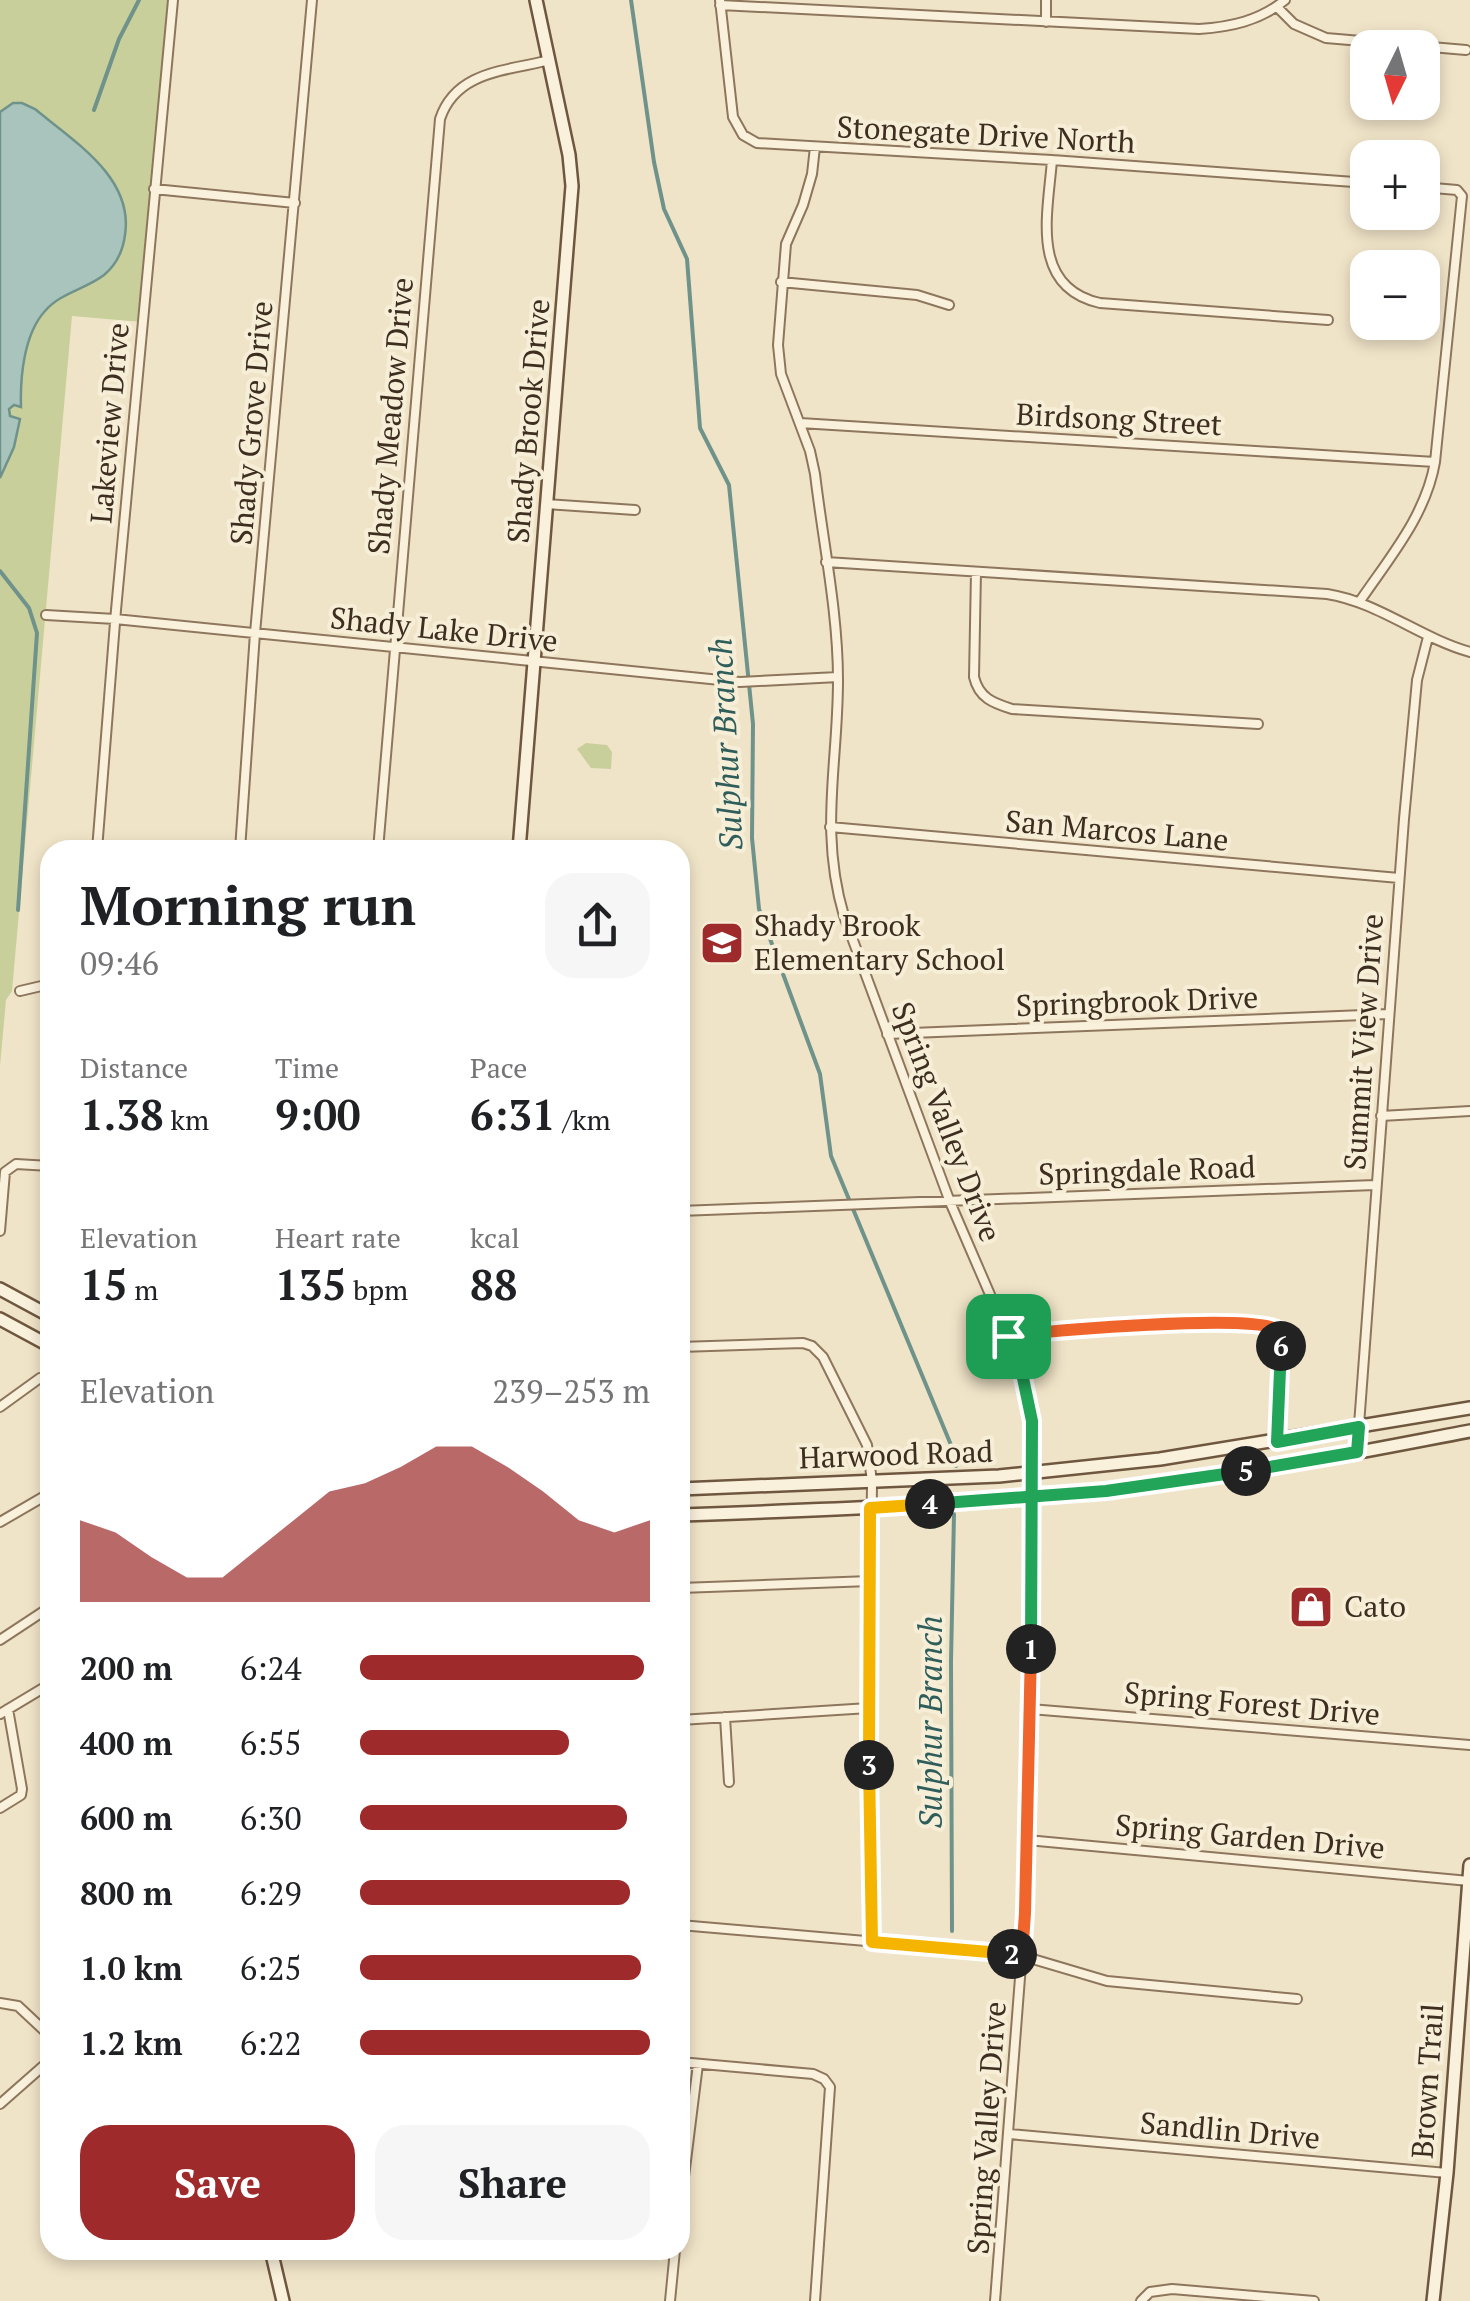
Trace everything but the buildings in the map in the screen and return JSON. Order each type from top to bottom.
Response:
[{"type":"main road","name":"Shady Brook Drive","points":[[520,840],[572,186],[536,0]]},
{"type":"main road","points":[[0,1289],[40,1311]]},
{"type":"main road","points":[[0,1319],[40,1341]]},
{"type":"main road","name":"Harwood Road","points":[[690,1489],[1033,1472],[1160,1459],[1470,1408]]},
{"type":"main road","name":"Harwood Road","points":[[690,1515],[870,1508],[1106,1491],[1470,1432]]},
{"type":"main road","name":"Brown Trail","points":[[1433,2301],[1447,2173],[1470,1864]]},
{"type":"main road","points":[[273,2260],[283,2301]]},
{"type":"street","name":"Lakeview Drive","points":[[98,840],[173,0]]},
{"type":"street","name":"Shady Grove Drive","points":[[241,840],[254,633],[312,0]]},
{"type":"street","points":[[892,0],[892,14]]},
{"type":"street","points":[[1046,0],[1046,22]]},
{"type":"street","points":[[720,2],[1046,22],[1222,28],[1281,3],[1294,24],[1326,38],[1466,50]]},
{"type":"street","name":"Stonegate Drive North","points":[[720,2],[736,126],[757,143],[1350,182]]},
{"type":"street","name":"Shady Meadow Drive","points":[[379,840],[440,120],[452,93],[464,84],[550,60]]},
{"type":"street","name":"Spring Valley Drive","points":[[814,147],[812,174],[786,244],[778,345],[781,374],[815,474],[826,562],[838,677],[830,827],[838,894],[950,1202],[1008,1336],[1029,1399],[1033,1496],[1027,1840],[996,2301]]},
{"type":"street","points":[[1052,160],[1048,259],[1079,296],[1100,304],[1328,320]]},
{"type":"street","points":[[154,189],[295,203]]},
{"type":"street","points":[[1360,602],[1418,514],[1431,485],[1462,196],[1458,190],[1440,189]]},
{"type":"street","points":[[780,282],[917,295],[949,304]]},
{"type":"street","name":"Birdsong Street","points":[[800,424],[1435,462]]},
{"type":"street","points":[[546,504],[634,510]]},
{"type":"street","points":[[826,562],[1327,594],[1360,602],[1428,638],[1470,652]]},
{"type":"street","points":[[976,572],[974,677],[980,693],[992,703],[1012,710],[1258,724]]},
{"type":"street","name":"Shady Lake Drive","points":[[46,616],[115,619],[740,682],[838,677]]},
{"type":"street","name":"Summit View Drive","points":[[1357,1452],[1399,878],[1418,680],[1428,638]]},
{"type":"street","name":"San Marcos Lane","points":[[830,827],[1399,878]]},
{"type":"street","points":[[20,991],[40,986]]},
{"type":"street","name":"Springbrook Drive","points":[[887,1034],[1389,1014]]},
{"type":"street","points":[[1381,1116],[1470,1111]]},
{"type":"street","points":[[0,1231],[5,1172],[16,1164],[40,1165]]},
{"type":"street","name":"Springdale Road","points":[[690,1211],[1375,1185]]},
{"type":"street","points":[[1008,1336],[1200,1324],[1270,1325],[1279,1330],[1281,1342],[1277,1442]]},
{"type":"street","points":[[690,1347],[803,1343],[812,1346],[823,1357],[868,1444],[872,1481],[872,1942]]},
{"type":"street","points":[[0,1406],[40,1378]]},
{"type":"street","points":[[0,1522],[40,1499]]},
{"type":"street","points":[[690,1588],[870,1581]]},
{"type":"street","points":[[0,1640],[40,1614]]},
{"type":"street","points":[[0,1808],[21,1795],[22,1790],[4,1712],[40,1690]]},
{"type":"street","points":[[690,1719],[869,1708]]},
{"type":"street","name":"Spring Forest Drive","points":[[1030,1709],[1470,1745]]},
{"type":"street","points":[[725,1717],[729,1782]]},
{"type":"street","name":"Spring Garden Drive","points":[[1027,1840],[1468,1880]]},
{"type":"street","points":[[690,1926],[1022,1956],[1107,1981],[1298,1998]]},
{"type":"street","points":[[0,2003],[18,2006],[40,2027]]},
{"type":"street","points":[[690,2063],[813,2074],[830,2087],[815,2301]]},
{"type":"street","points":[[690,2128],[698,2064]]},
{"type":"street","points":[[0,2104],[40,2069]]},
{"type":"street","name":"Sandlin Drive","points":[[1009,2134],[1447,2173]]},
{"type":"street","points":[[670,2301],[674,2260]]},
{"type":"street","points":[[1142,2300],[1150,2292],[1172,2290],[1314,2301]]},
{"type":"green space","points":[[0,0],[173,0],[142,322],[72,316],[12,991],[6,1000],[0,1066]]},
{"type":"green space","points":[[586,743],[607,745],[612,752],[611,769],[591,768],[577,749]]},
{"type":"water","points":[[13,103],[35,109],[98,162],[120,195],[125,235],[118,257],[108,271],[58,300],[32,331],[21,383],[21,407],[14,405],[9,409],[10,416],[20,419],[14,447],[0,478],[0,112]]},
{"type":"waterway","points":[[94,110],[119,39],[139,0]]},
{"type":"waterway","name":"Sulphur Branch","points":[[631,0],[664,209],[687,259],[700,428],[729,485],[753,724],[752,838],[759,909],[820,1074],[831,1156],[956,1457],[956,1466]]},
{"type":"waterway","points":[[0,571],[29,608],[37,633],[18,910]]},
{"type":"waterway","name":"Sulphur Branch","points":[[952,1931],[954,1514]]},
{"type":"place","name":"Shady Brook Elementary School","points":[[722,943]]},
{"type":"place","name":"Cato","points":[[1311,1607]]},
{"type":"route","points":[[1008,1336],[1020,1364],[1032,1421],[1033,1496],[1030,1709],[1022,1956],[872,1942],[870,1508],[1033,1496],[1045,1496],[1106,1491],[1357,1452],[1359,1427],[1277,1442],[1281,1342],[1279,1330],[1270,1325],[1219,1323],[1008,1336]]}]
